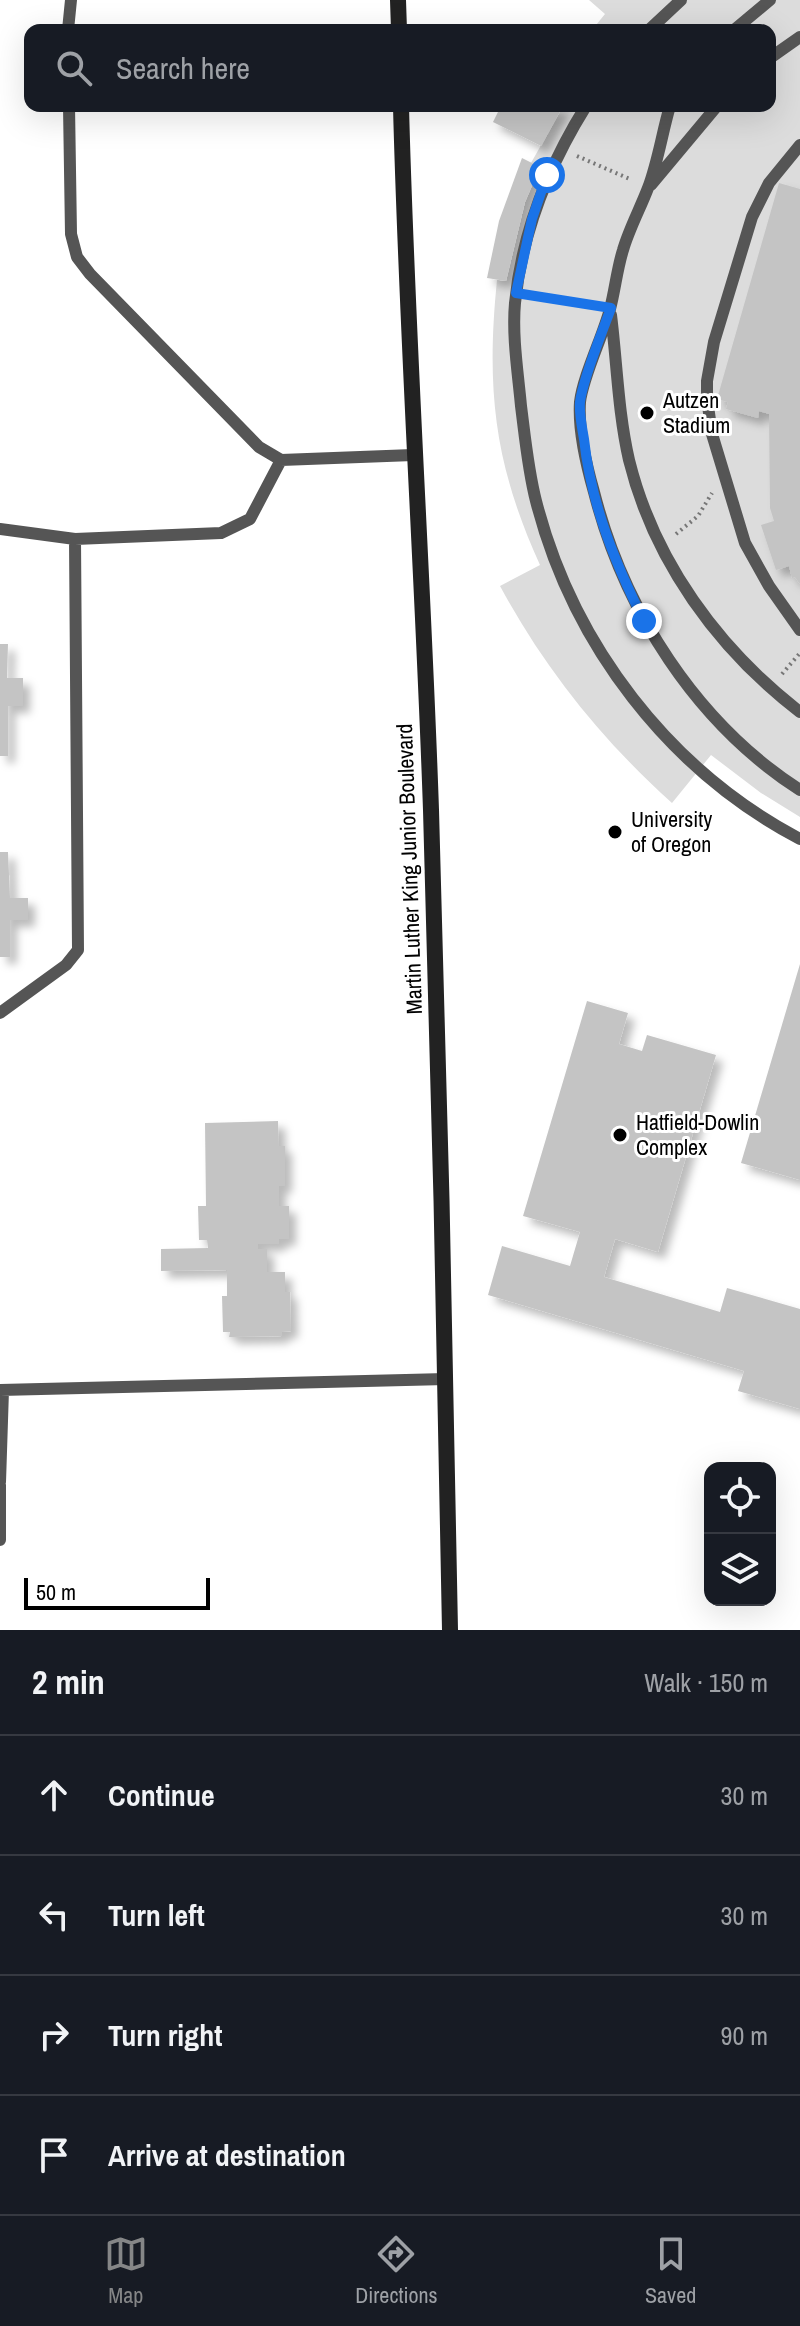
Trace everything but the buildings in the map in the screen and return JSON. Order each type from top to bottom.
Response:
[{"type":"main road","points":[[398,0],[399,24]]},
{"type":"main road","name":"Martin Luther King Junior Boulevard","points":[[401,112],[413,455],[431,809],[450,1630]]},
{"type":"lane","points":[[69,24],[71,0]]},
{"type":"lane","points":[[655,24],[681,0]]},
{"type":"lane","points":[[741,24],[770,0]]},
{"type":"lane","points":[[776,54],[800,37]]},
{"type":"lane","points":[[69,112],[71,234],[77,257],[259,447],[281,460],[413,455]]},
{"type":"lane","points":[[583,112],[547,175],[532,219],[514,307],[517,370],[536,500],[555,563],[583,622],[615,676],[654,725],[720,788],[800,839]]},
{"type":"lane","points":[[668,112],[649,187],[623,249],[611,308],[582,394],[580,410],[587,465],[619,571],[644,621],[674,667],[709,711],[745,748],[800,790]]},
{"type":"lane","points":[[649,187],[712,112]]},
{"type":"lane","points":[[800,145],[760,199],[732,279],[714,342],[707,381],[712,434],[751,556],[800,630]]},
{"type":"lane","points":[[611,308],[627,447],[638,489],[660,543],[709,623],[743,663],[800,712]]},
{"type":"lane","points":[[0,529],[75,539],[221,533],[250,519],[281,460]]},
{"type":"lane","points":[[0,1013],[66,965],[78,950],[75,539]]},
{"type":"lane","points":[[0,1540],[1,1390],[446,1379]]},
{"type":"path","points":[[561,149],[649,187]]},
{"type":"path","points":[[516,293],[611,308]]},
{"type":"path","points":[[660,543],[689,526],[698,516],[711,496],[723,465]]},
{"type":"path","points":[[770,688],[800,653]]},
{"type":"shaded area","name":"Autzen Stadium","points":[[589,0],[800,0],[800,817],[761,793],[711,755],[672,803],[622,754],[577,702],[536,646],[500,586],[540,565],[512,493],[497,426],[493,356],[497,280],[506,281],[525,202],[540,167],[531,163],[560,112],[776,112],[776,24],[597,24],[605,14]]},
{"type":"place","name":"Autzen Stadium","points":[[647,413]]},
{"type":"place","name":"University of Oregon","points":[[615,832]]},
{"type":"place","name":"Hatfield-Dowlin Complex","points":[[620,1135]]},
{"type":"route","points":[[547,175],[532,219],[516,293],[611,308],[582,394],[580,410],[587,465],[601,519],[619,571],[644,621]]}]
